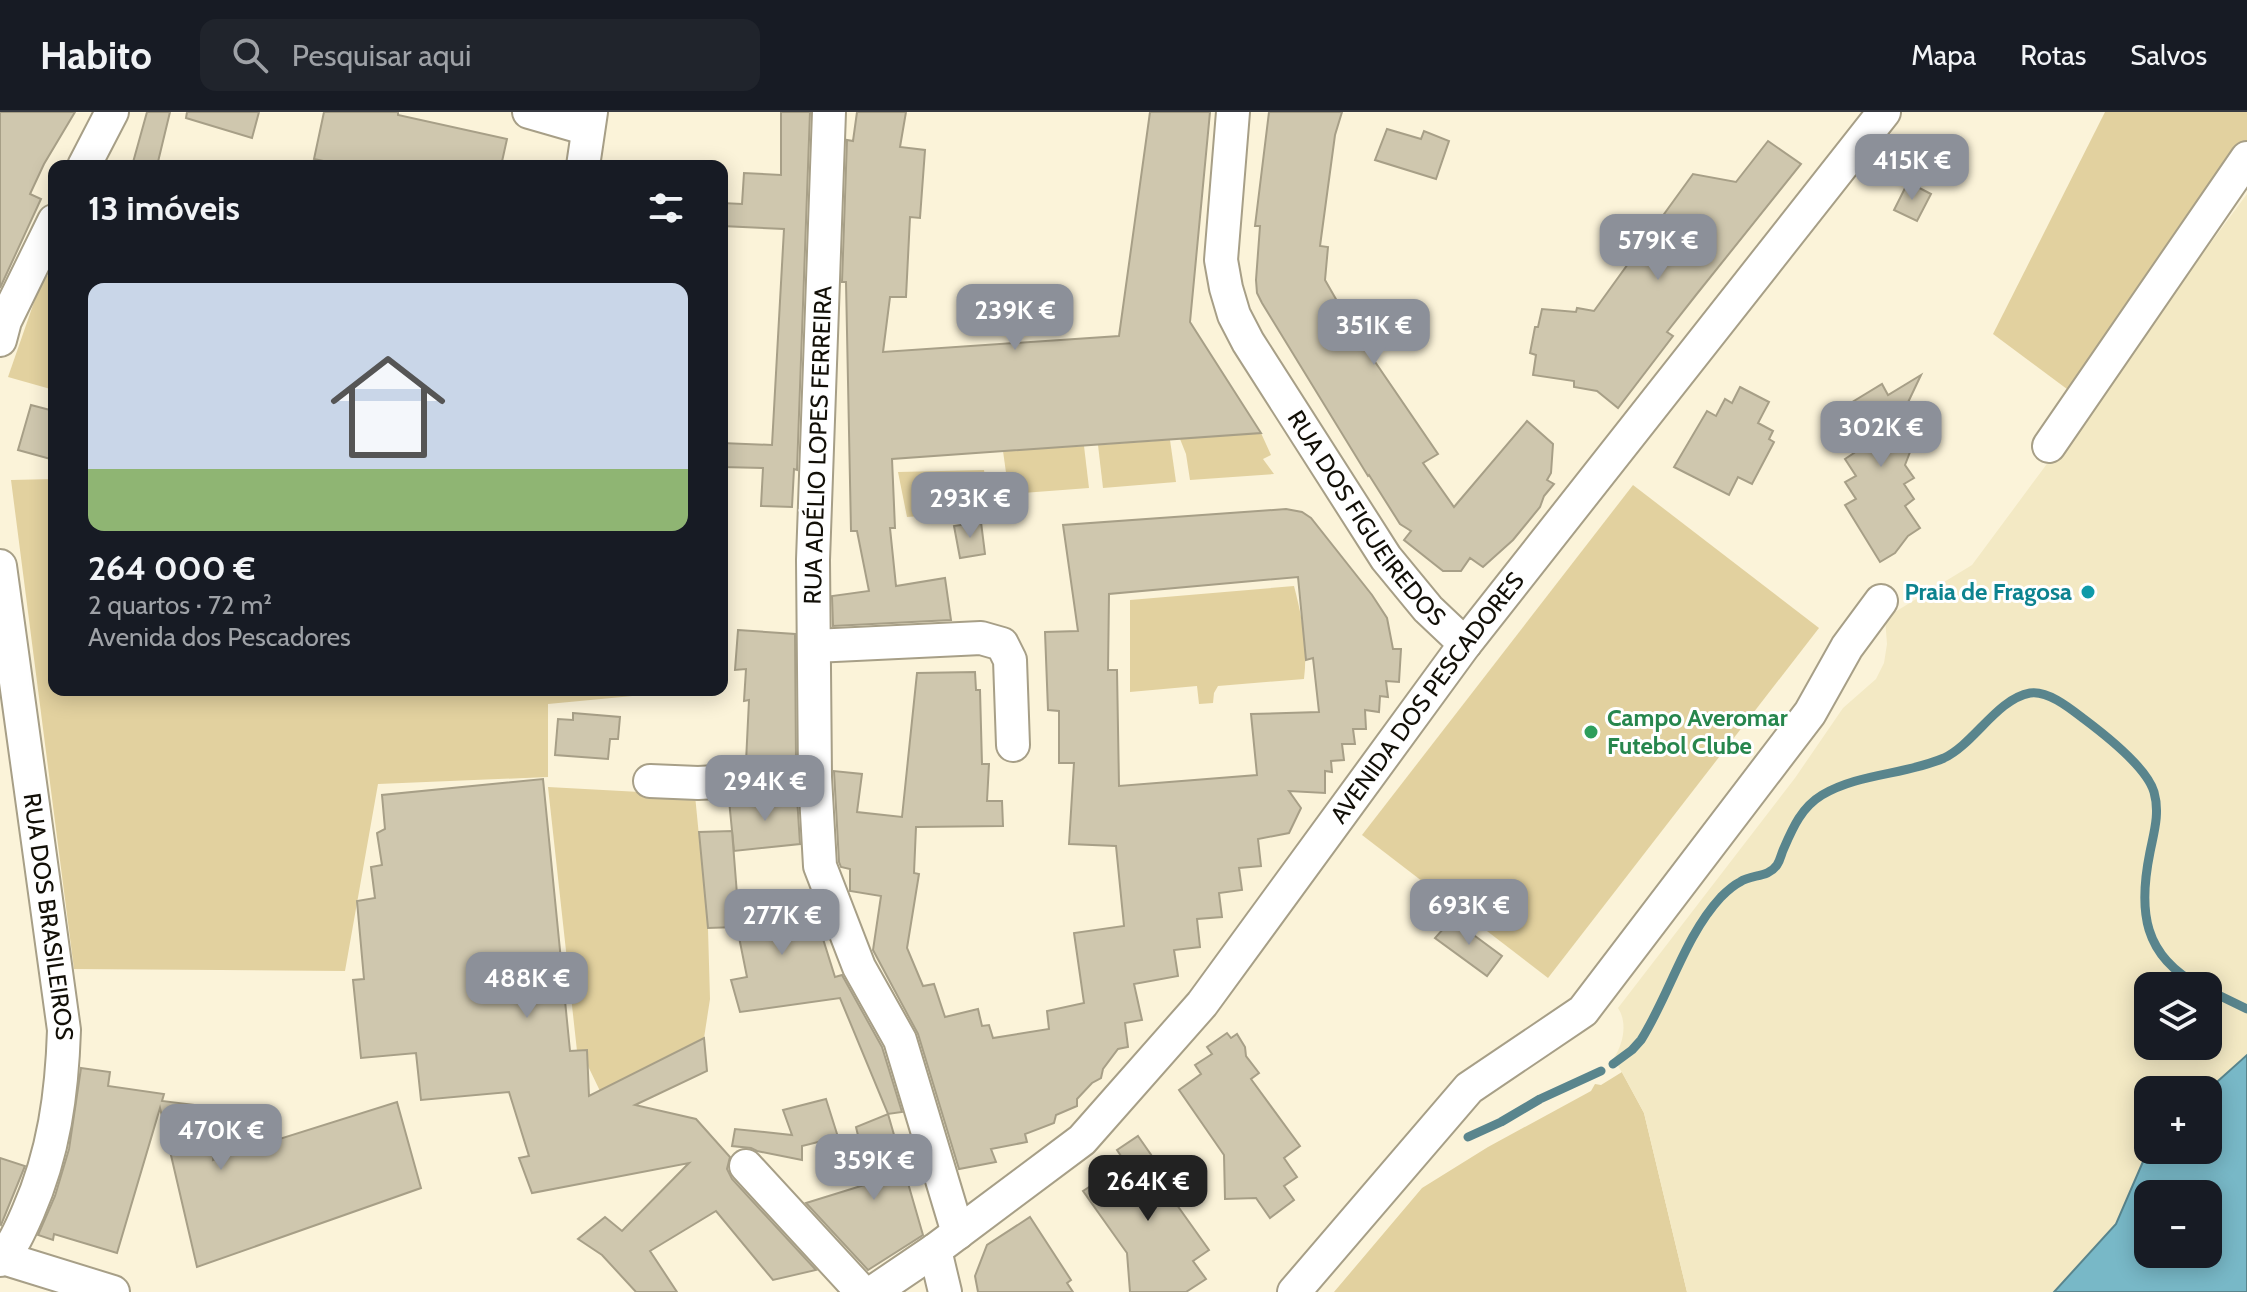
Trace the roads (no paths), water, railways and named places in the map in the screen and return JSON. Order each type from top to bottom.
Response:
[{"type":"street","points":[[87,160],[112,112]]},
{"type":"street","points":[[529,112],[590,121],[584,160]]},
{"type":"street","name":"RUA ADÉLIO LOPES FERREIRA","points":[[829,112],[814,545],[815,777],[820,866],[859,967],[900,1040],[947,1241],[945,1292]]},
{"type":"street","name":"RUA DOS FIGUEIREDOS","points":[[1233,112],[1221,260],[1234,315],[1248,342],[1386,558],[1428,609],[1465,644]]},
{"type":"street","name":"AVENIDA DOS PESCADORES","points":[[873,1292],[1082,1140],[1202,1004],[1465,644],[1884,112]]},
{"type":"street","points":[[2049,446],[2247,158]]},
{"type":"street","points":[[0,340],[5,321],[48,238]]},
{"type":"street","name":"RUA DOS BRASILEIROS","points":[[0,566],[64,1030],[62,1083],[54,1136],[40,1185],[20,1230],[1,1259]]},
{"type":"street","points":[[1294,1292],[1469,1088],[1583,1011],[1810,713],[1847,647],[1881,601]]},
{"type":"street","points":[[814,646],[981,638],[1002,644],[1010,660],[1013,745]]},
{"type":"street","points":[[650,781],[698,783],[815,777]]},
{"type":"street","points":[[746,1166],[862,1292]]},
{"type":"street","points":[[1,1259],[113,1292]]},
{"type":"water","points":[[2247,1055],[2247,1292],[2054,1292],[2116,1224],[2134,1182],[2134,1268],[2222,1268],[2222,1180],[2135,1180],[2142,1164],[2222,1164],[2222,1077]]},
{"type":"waterway","points":[[1613,1064],[1641,1040],[1708,913],[1735,885],[1773,869],[1809,805],[1822,795],[1851,782],[1944,758],[2007,704],[2030,693],[2052,697],[2073,710],[2124,752],[2150,783],[2154,792],[2156,822],[2146,873],[2146,912],[2156,946],[2179,972]]},
{"type":"waterway","points":[[2222,997],[2247,1009]]},
{"type":"waterway","points":[[1468,1137],[1601,1071]]},
{"type":"place","name":"Praia de Fragosa","points":[[2088,592]]},
{"type":"place","name":"Campo Averomar Futebol Clube","points":[[1591,732]]}]
